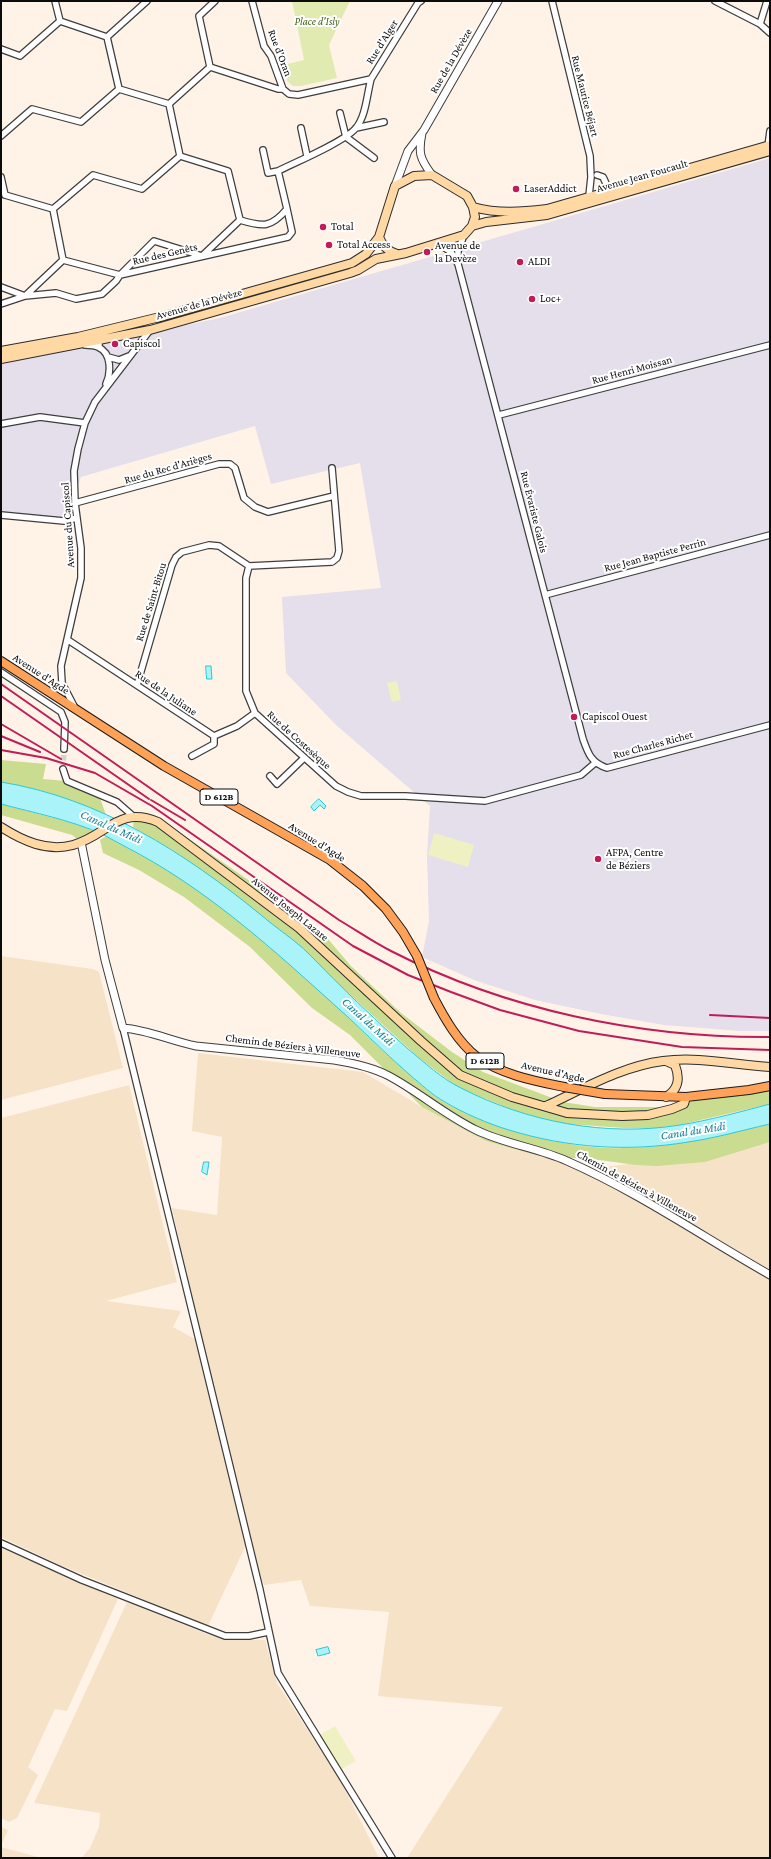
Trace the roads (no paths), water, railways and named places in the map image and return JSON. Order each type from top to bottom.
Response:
[{"type":"main road","name":"Avenue Jean Foucault","points":[[473,206],[486,210],[520,212],[547,209],[609,190],[769,147]]},
{"type":"main road","name":"Avenue Jean Foucault","points":[[472,226],[486,222],[547,215],[769,147]]},
{"type":"main road","points":[[432,175],[466,196],[473,206],[474,218],[472,226],[464,235],[397,254],[388,251],[382,244],[379,237],[395,186],[414,176],[432,175]]},
{"type":"main road","name":"Avenue de la Dévèze","points":[[1,351],[78,337],[164,316],[352,263],[366,254],[379,237]]},
{"type":"main road","name":"Avenue de la Dévèze","points":[[1,359],[80,344],[99,344],[350,273],[358,270],[376,258],[397,254]]},
{"type":"main road","name":"Avenue d'Agde","points":[[1,660],[164,766],[330,860],[363,886],[386,909],[402,932],[417,956],[434,998],[454,1031],[477,1057],[499,1069],[531,1080],[564,1087],[605,1094],[686,1097]]},
{"type":"main road","name":"Avenue Joseph Lazare","points":[[1,827],[32,844],[46,847],[60,847],[81,842],[124,818],[133,816],[145,817],[158,822],[299,928],[460,1075],[512,1097],[567,1113],[622,1116],[648,1115],[672,1109],[684,1104],[686,1097]]},
{"type":"main road","points":[[546,1106],[614,1075],[642,1065],[663,1060],[691,1059],[770,1067]]},
{"type":"main road","points":[[663,1060],[675,1065],[678,1074],[677,1085],[673,1092],[666,1097]]},
{"type":"main road","name":"D 612B","points":[[686,1097],[749,1090],[770,1086]]},
{"type":"street","points":[[55,1],[60,21]]},
{"type":"street","points":[[108,38],[147,1]]},
{"type":"street","points":[[169,104],[210,67],[199,16],[215,1]]},
{"type":"street","name":"Rue d'Oran","points":[[252,1],[264,46],[271,56],[283,88]]},
{"type":"street","name":"Rue d'Alger","points":[[210,67],[278,89],[283,88],[289,94],[298,95],[371,79],[418,3],[421,1]]},
{"type":"street","name":"Rue de la Dévèze","points":[[395,186],[408,151],[422,132],[498,1]]},
{"type":"street","name":"Rue Maurice Béjart","points":[[552,1],[590,156],[591,177],[589,196]]},
{"type":"street","points":[[715,1],[760,24],[770,33]]},
{"type":"street","points":[[760,24],[767,1]]},
{"type":"street","points":[[60,21],[108,38]]},
{"type":"street","points":[[1,49],[20,56],[60,21]]},
{"type":"street","points":[[108,38],[119,89]]},
{"type":"street","points":[[263,150],[268,173],[278,171],[346,137],[356,128],[361,119],[371,79]]},
{"type":"street","points":[[119,89],[169,104]]},
{"type":"street","points":[[1,136],[32,109],[81,122],[119,89]]},
{"type":"street","points":[[169,104],[180,156]]},
{"type":"street","points":[[340,113],[346,137],[374,158]]},
{"type":"street","points":[[356,128],[384,122]]},
{"type":"street","points":[[301,128],[307,156]]},
{"type":"street","points":[[769,147],[770,131]]},
{"type":"street","name":"Rue de la Dévèze","points":[[422,132],[419,149],[422,162],[432,175]]},
{"type":"street","points":[[53,209],[93,175],[142,189],[180,156]]},
{"type":"street","points":[[180,156],[228,171],[240,220]]},
{"type":"street","points":[[240,220],[258,226],[269,225],[279,219],[287,209],[278,171]]},
{"type":"street","points":[[597,175],[603,177],[609,190]]},
{"type":"street","points":[[1,178],[3,196],[53,209]]},
{"type":"street","points":[[53,209],[64,260]]},
{"type":"street","name":"Rue des Genêts","points":[[120,275],[288,237],[292,232],[287,209]]},
{"type":"street","points":[[1,304],[25,296],[56,293],[76,299],[102,294],[154,241],[202,256],[240,220]]},
{"type":"street","name":"Rue Évariste Galois","points":[[458,264],[458,251],[464,235]]},
{"type":"street","name":"Rue Évariste Galois","points":[[437,243],[452,252],[458,264],[499,415],[583,739],[587,752],[594,763]]},
{"type":"street","points":[[64,260],[120,275]]},
{"type":"street","points":[[25,296],[64,260]]},
{"type":"street","points":[[1,287],[25,296]]},
{"type":"street","points":[[102,392],[108,380],[110,368],[108,357],[99,344],[99,337],[103,333],[150,323],[164,316]]},
{"type":"street","name":"Avenue du Capiscol","points":[[76,710],[62,683],[61,666],[81,578],[81,548],[74,503],[74,471],[86,423],[95,402],[150,330]]},
{"type":"street","name":"Rue Henri Moissan","points":[[499,415],[770,345]]},
{"type":"street","points":[[108,357],[119,360],[130,355]]},
{"type":"street","points":[[1,424],[40,417],[86,423]]},
{"type":"street","name":"Rue du Rec d'Arièges","points":[[74,503],[219,464],[230,464],[235,468],[244,498],[255,507],[268,512],[334,496]]},
{"type":"street","points":[[249,566],[332,562],[337,558],[339,551],[332,468]]},
{"type":"street","points":[[1,515],[64,521],[77,518]]},
{"type":"street","name":"Rue Jean Baptiste Perrin","points":[[545,595],[770,535]]},
{"type":"street","name":"Rue de Saint-Bitou","points":[[137,686],[172,565],[176,557],[182,552],[209,545],[219,546],[249,566]]},
{"type":"street","name":"Rue de Costesèque","points":[[249,566],[246,578],[246,691],[255,713],[336,786],[361,796],[427,797],[485,801],[582,775],[594,763]]},
{"type":"street","name":"Rue de la Juliane","points":[[68,640],[214,736]]},
{"type":"street","points":[[1,672],[60,712],[66,722],[64,749]]},
{"type":"street","points":[[192,756],[214,744],[214,736],[237,726],[255,713]]},
{"type":"street","name":"Rue Charles Richet","points":[[594,763],[607,768],[770,725]]},
{"type":"street","points":[[270,776],[278,784],[304,758]]},
{"type":"street","points":[[63,769],[67,781],[117,802],[133,816]]},
{"type":"street","points":[[81,842],[105,960],[123,1028],[260,1590],[278,1674],[392,1858]]},
{"type":"street","name":"Chemin de Béziers à Villeneuve","points":[[123,1028],[142,1030],[196,1046],[341,1061],[354,1063],[376,1070],[389,1076],[440,1110],[477,1131],[566,1160],[622,1189],[672,1216],[770,1275]]},
{"type":"street","points":[[1,1543],[82,1580],[225,1636],[249,1636],[268,1632]]},
{"type":"water","points":[[206,666],[211,666],[212,679],[207,679]]},
{"type":"water","name":"Canal du Midi","points":[[1,782],[37,790],[73,801],[107,815],[140,831],[202,870],[298,944],[345,991],[433,1070],[454,1084],[486,1100],[540,1118],[568,1124],[596,1128],[624,1129],[680,1125],[770,1104],[770,1124],[688,1142],[643,1147],[621,1147],[553,1141],[509,1130],[476,1118],[440,1099],[427,1089],[257,937],[181,879],[154,862],[90,829],[1,804]]},
{"type":"water","points":[[319,799],[326,806],[324,809],[320,805],[314,811],[311,807]]},
{"type":"water","points":[[204,1162],[209,1162],[207,1175],[202,1172]]},
{"type":"water","points":[[328,1647],[330,1653],[318,1656],[316,1650]]},
{"type":"tunnel","points":[[63,769],[64,749]]},
{"type":"railway","points":[[1,684],[339,920],[371,940],[435,972],[527,1004],[624,1026],[721,1036],[770,1037]]},
{"type":"railway","points":[[1,696],[149,799]]},
{"type":"railway","points":[[1,724],[61,759]]},
{"type":"railway","points":[[1,736],[40,752]]},
{"type":"railway","points":[[1,750],[46,758],[95,773],[152,806],[353,946],[408,975],[451,992],[500,1010],[579,1031],[682,1047],[770,1050]]},
{"type":"railway","points":[[151,800],[185,820]]},
{"type":"railway","points":[[710,1015],[770,1018]]},
{"type":"place","name":"LaserAddict","points":[[516,189]]},
{"type":"place","name":"Total","points":[[323,227]]},
{"type":"place","name":"Total Access","points":[[329,245]]},
{"type":"place","name":"Avenue de la Devèze","points":[[427,252]]},
{"type":"place","name":"ALDI","points":[[520,262]]},
{"type":"place","name":"Loc+","points":[[532,299]]},
{"type":"place","name":"Capiscol","points":[[115,344]]},
{"type":"place","name":"Capiscol Ouest","points":[[574,717]]},
{"type":"place","name":"AFPA, Centre de Béziers","points":[[598,859]]},
{"type":"park label","name":"Place d'Isly","points":[[317,22]]}]
